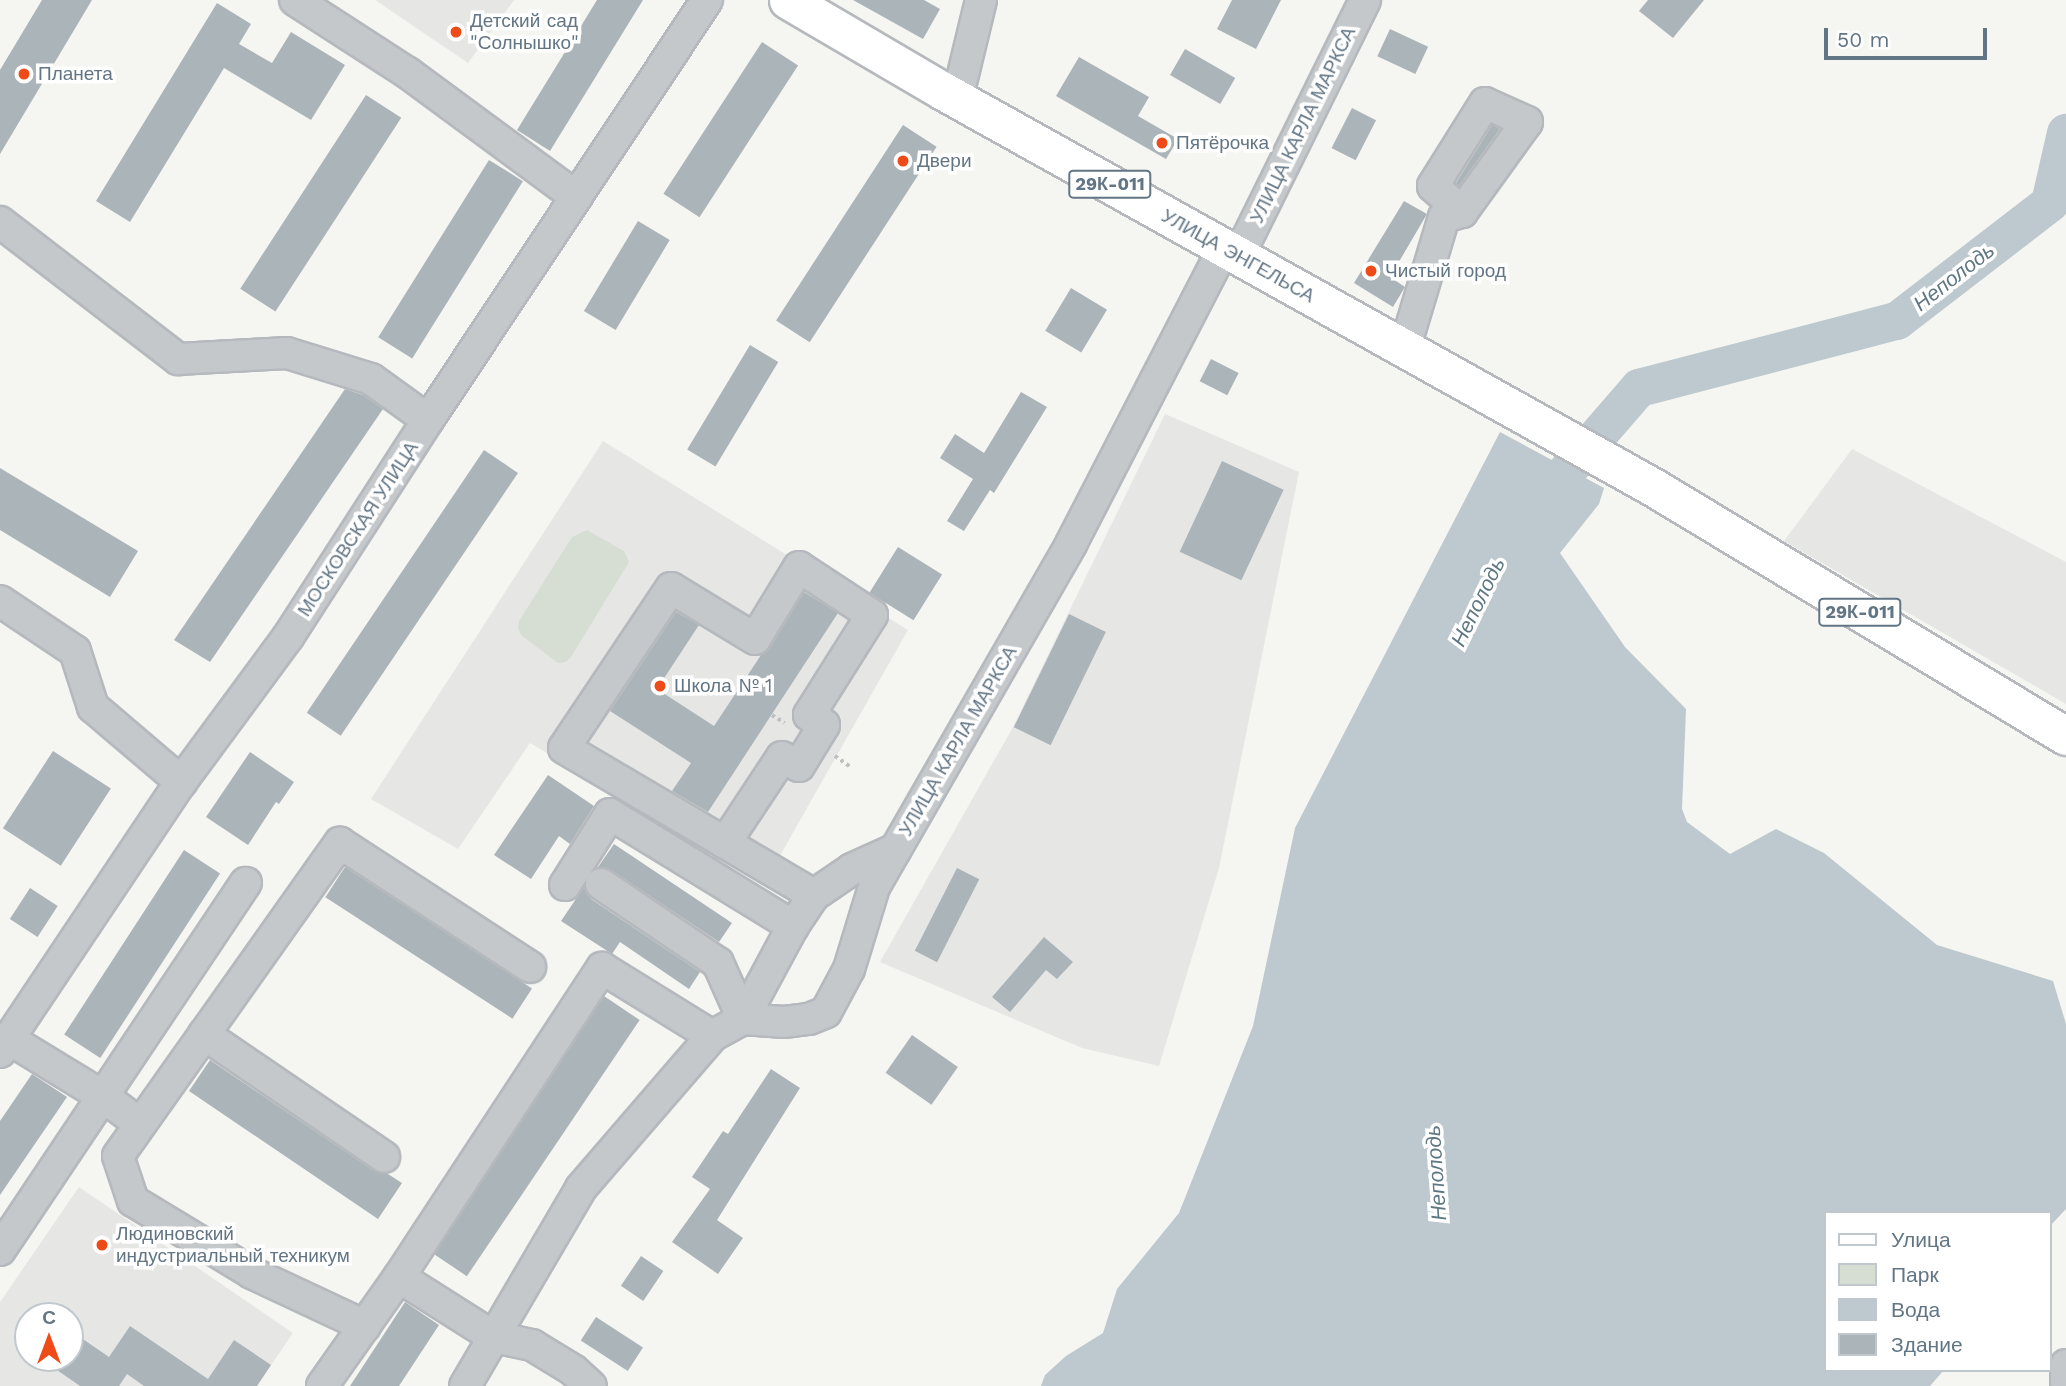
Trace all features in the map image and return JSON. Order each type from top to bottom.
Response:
[{"type":"main road","name":"УЛИЦА ЭНГЕЛЬСА","points":[[788,0],[943,91],[1653,487],[2066,736]]},
{"type":"street","points":[[295,0],[408,72],[576,197]]},
{"type":"street","name":"МОСКОВСКАЯ УЛИЦА","points":[[4,1045],[181,782],[288,637],[428,420],[707,0]]},
{"type":"street","points":[[943,91],[960,87],[981,0]]},
{"type":"street","name":"УЛИЦА КАРЛА МАРКСА","points":[[743,1018],[784,1022],[809,1019],[826,1012],[849,969],[874,887],[1071,544],[1224,248],[1245,243],[1365,0]]},
{"type":"street","points":[[1387,338],[1408,337],[1444,217],[1462,212]]},
{"type":"street","points":[[0,222],[178,359],[287,353],[371,379],[428,420]]},
{"type":"street","points":[[726,843],[782,757],[799,766],[824,725],[809,715],[872,615],[799,567],[755,639],[671,588],[564,748],[784,880],[814,895]]},
{"type":"street","points":[[0,601],[75,651],[93,707],[181,782]]},
{"type":"street","points":[[565,885],[610,814],[793,926]]},
{"type":"street","points":[[365,1326],[252,1273],[133,1202],[118,1156],[340,843],[530,967]]},
{"type":"street","points":[[465,1386],[581,1188],[712,1036],[743,1018],[793,926],[814,895],[852,869],[896,849]]},
{"type":"street","points":[[0,1250],[246,883]]},
{"type":"street","points":[[601,884],[718,963],[743,1018]]},
{"type":"street","points":[[322,1386],[399,1277],[602,968],[712,1036]]},
{"type":"street","points":[[204,1034],[384,1157]]},
{"type":"street","points":[[4,1045],[104,1097],[141,1124]]},
{"type":"street","points":[[399,1277],[494,1336],[532,1345],[573,1370],[591,1386]]},
{"type":"street","points":[[2066,1365],[2066,1384]]},
{"type":"shaded area","name":"Детский сад \"Солнышко\"","points":[[375,0],[514,0],[468,63]]},
{"type":"shaded area","points":[[1165,414],[1299,472],[1219,868],[1159,1066],[1082,1048],[880,962],[1013,727]]},
{"type":"shaded area","name":"Школа № 1","points":[[603,441],[908,630],[765,882],[530,743],[458,849],[371,799]]},
{"type":"shaded area","points":[[1852,449],[2066,562],[2066,704],[1784,541]]},
{"type":"shaded area","name":"Людиновский индустриальный техникум","points":[[79,1187],[293,1333],[257,1386],[0,1386],[0,1302]]},
{"type":"green space","points":[[587,530],[624,551],[629,562],[571,657],[566,662],[558,663],[522,636],[518,629],[519,621],[572,537]]},
{"type":"water","points":[[1500,432],[1604,488],[1599,504],[1560,553],[1625,647],[1686,709],[1682,809],[1687,822],[1730,854],[1776,829],[1824,853],[1937,945],[2053,981],[2066,1024],[2066,1209],[2052,1224],[2052,1211],[1825,1211],[1825,1372],[1942,1372],[1930,1386],[1041,1386],[1045,1375],[1066,1356],[1103,1333],[1117,1289],[1179,1213],[1253,1026],[1295,828]]},
{"type":"building","points":[[42,0],[92,0],[0,154],[0,70]]},
{"type":"building","points":[[597,0],[643,0],[550,151],[517,130]]},
{"type":"building","points":[[853,0],[924,0],[940,9],[923,39]]},
{"type":"building","points":[[1232,0],[1281,0],[1256,49],[1217,29]]},
{"type":"building","points":[[1648,0],[1704,0],[1673,38],[1639,11]]},
{"type":"building","points":[[217,3],[251,24],[239,44],[272,63],[291,32],[345,65],[311,120],[224,68],[130,222],[96,201]]},
{"type":"building","points":[[1390,29],[1428,47],[1415,74],[1377,56]]},
{"type":"building","points":[[762,42],[798,65],[699,217],[663,194]]},
{"type":"building","points":[[1185,49],[1235,78],[1220,104],[1170,75]]},
{"type":"building","points":[[1079,57],[1149,97],[1138,116],[1178,139],[1166,159],[1056,96]]},
{"type":"building","points":[[366,95],[401,118],[275,312],[240,289]]},
{"type":"building","points":[[1352,108],[1376,120],[1356,160],[1332,148]]},
{"type":"building","points":[[903,125],[937,147],[810,342],[776,320]]},
{"type":"building","points":[[1492,125],[1500,129],[1459,186],[1456,183]]},
{"type":"building","points":[[489,160],[523,181],[412,358],[378,337]]},
{"type":"building","points":[[1404,201],[1427,214],[1390,277],[1405,287],[1393,307],[1354,283]]},
{"type":"building","points":[[638,221],[670,240],[616,330],[584,311]]},
{"type":"building","points":[[1071,288],[1107,310],[1081,352],[1045,331]]},
{"type":"building","points":[[750,345],[778,362],[715,467],[687,450]]},
{"type":"building","points":[[1211,359],[1239,373],[1227,395],[1200,381]]},
{"type":"building","points":[[345,389],[363,395],[383,409],[210,662],[174,640]]},
{"type":"building","points":[[1021,392],[1047,407],[994,493],[990,490],[964,531],[947,521],[973,479],[940,458],[955,434],[984,453]]},
{"type":"building","points":[[484,450],[518,473],[341,736],[307,713]]},
{"type":"building","points":[[1222,461],[1284,490],[1241,580],[1180,552]]},
{"type":"building","points":[[0,468],[138,551],[110,597],[0,530]]},
{"type":"building","points":[[898,547],[942,575],[913,620],[869,593]]},
{"type":"building","points":[[804,592],[838,613],[708,812],[672,791],[691,763],[610,711],[676,612],[699,625],[657,689],[714,726],[761,655],[770,648]]},
{"type":"building","points":[[1069,614],[1106,632],[1051,745],[1014,727]]},
{"type":"building","points":[[53,751],[111,789],[61,866],[3,828]]},
{"type":"building","points":[[250,752],[294,782],[279,804],[276,802],[248,845],[206,817]]},
{"type":"building","points":[[548,775],[594,806],[570,844],[559,836],[531,879],[494,855]]},
{"type":"building","points":[[614,844],[732,923],[719,942],[611,870],[598,867]]},
{"type":"building","points":[[184,850],[220,873],[100,1058],[64,1035]]},
{"type":"building","points":[[345,867],[532,988],[512,1019],[325,897]]},
{"type":"building","points":[[957,868],[979,879],[937,962],[915,951]]},
{"type":"building","points":[[584,887],[591,899],[700,972],[689,989],[620,942],[612,954],[561,921]]},
{"type":"building","points":[[30,888],[58,906],[38,937],[10,919]]},
{"type":"building","points":[[1044,937],[1073,962],[1057,979],[1046,970],[1010,1012],[992,997]]},
{"type":"building","points":[[604,996],[640,1020],[467,1276],[431,1252]]},
{"type":"building","points":[[912,1035],[958,1067],[931,1105],[886,1073]]},
{"type":"building","points":[[210,1060],[374,1171],[388,1174],[402,1183],[378,1219],[189,1091]]},
{"type":"building","points":[[771,1069],[800,1088],[717,1220],[743,1238],[718,1274],[672,1242],[710,1189],[692,1177],[723,1131],[728,1134]]},
{"type":"building","points":[[32,1074],[67,1097],[0,1195],[0,1121]]},
{"type":"building","points":[[641,1256],[663,1271],[643,1301],[621,1286]]},
{"type":"building","points":[[405,1302],[439,1325],[399,1386],[350,1386]]},
{"type":"building","points":[[596,1317],[643,1347],[628,1371],[581,1340]]},
{"type":"building","points":[[130,1326],[208,1379],[234,1340],[271,1365],[257,1386],[144,1386],[127,1374],[119,1386],[80,1386],[60,1372],[84,1372],[84,1340],[109,1357]]},
{"type":"waterway","name":"Неполодь","points":[[1535,508],[1639,388],[1897,321],[2050,203],[2066,133]]},
{"type":"place","name":"Детский сад \"Солнышко\"","points":[[456,32]]},
{"type":"place","name":"Планета","points":[[24,74]]},
{"type":"place","name":"Пятёрочка","points":[[1162,143]]},
{"type":"place","name":"Двери","points":[[903,161]]},
{"type":"place","name":"Чистый город","points":[[1371,271]]},
{"type":"place","name":"Школа № 1","points":[[660,686]]},
{"type":"place","name":"Людиновский индустриальный техникум","points":[[102,1245]]}]
